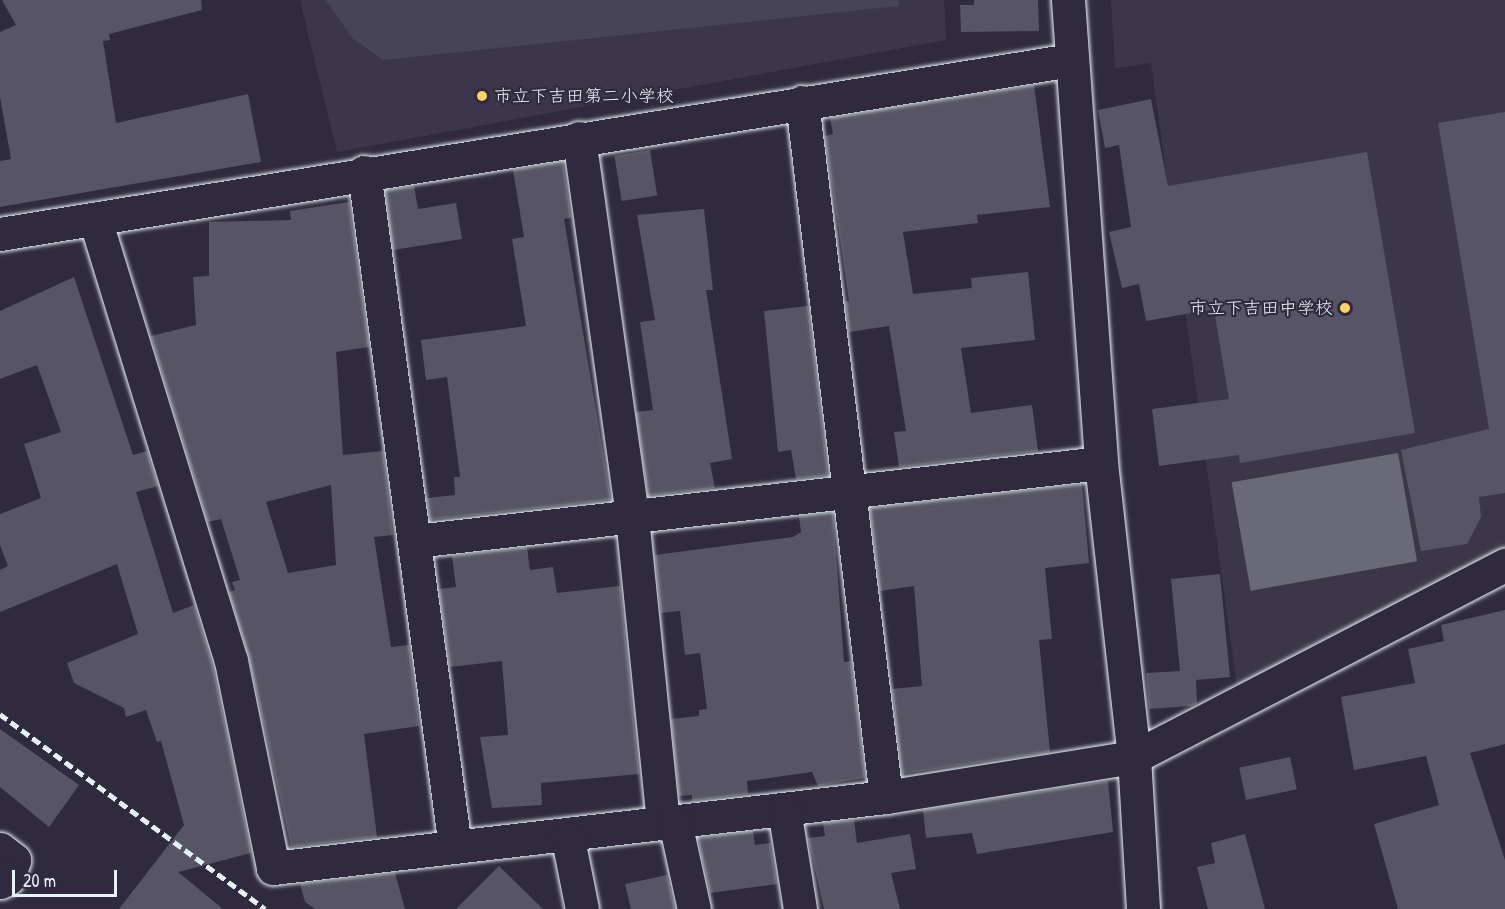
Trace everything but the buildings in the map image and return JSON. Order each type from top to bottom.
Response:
[{"type":"street","points":[[1068,0],[1101,463],[1134,757],[1143,909]]},
{"type":"street","points":[[0,229],[0,234],[364,172],[1071,60]]},
{"type":"street","points":[[802,102],[851,492],[886,797]]},
{"type":"street","points":[[579,138],[632,517],[669,822],[694,909]]},
{"type":"street","points":[[364,172],[455,847]]},
{"type":"street","points":[[95,219],[231,661],[273,868],[886,797],[1134,757],[1505,565]]},
{"type":"street","points":[[414,542],[1101,463]]},
{"type":"street","points":[[784,809],[800,909]]},
{"type":"street","points":[[567,834],[582,909]]},
{"type":"street","points":[[0,849],[14,860],[8,878],[0,882]]},
{"type":"shaded area","name":"市立下吉田第二小学校","points":[[300,0],[944,0],[946,40],[337,152]]},
{"type":"shaded area","points":[[326,0],[899,0],[899,6],[383,60],[352,38]]},
{"type":"shaded area","name":"市立下吉田中学校","points":[[1111,0],[1505,0],[1505,548],[1237,687],[1151,63],[1115,68]]},
{"type":"water","points":[[1398,453],[1417,561],[1251,591],[1232,482]]},
{"type":"railway","points":[[0,714],[265,909]]},
{"type":"place","name":"市立下吉田第二小学校","points":[[482,96]]},
{"type":"place","name":"市立下吉田中学校","points":[[1345,308]]}]
